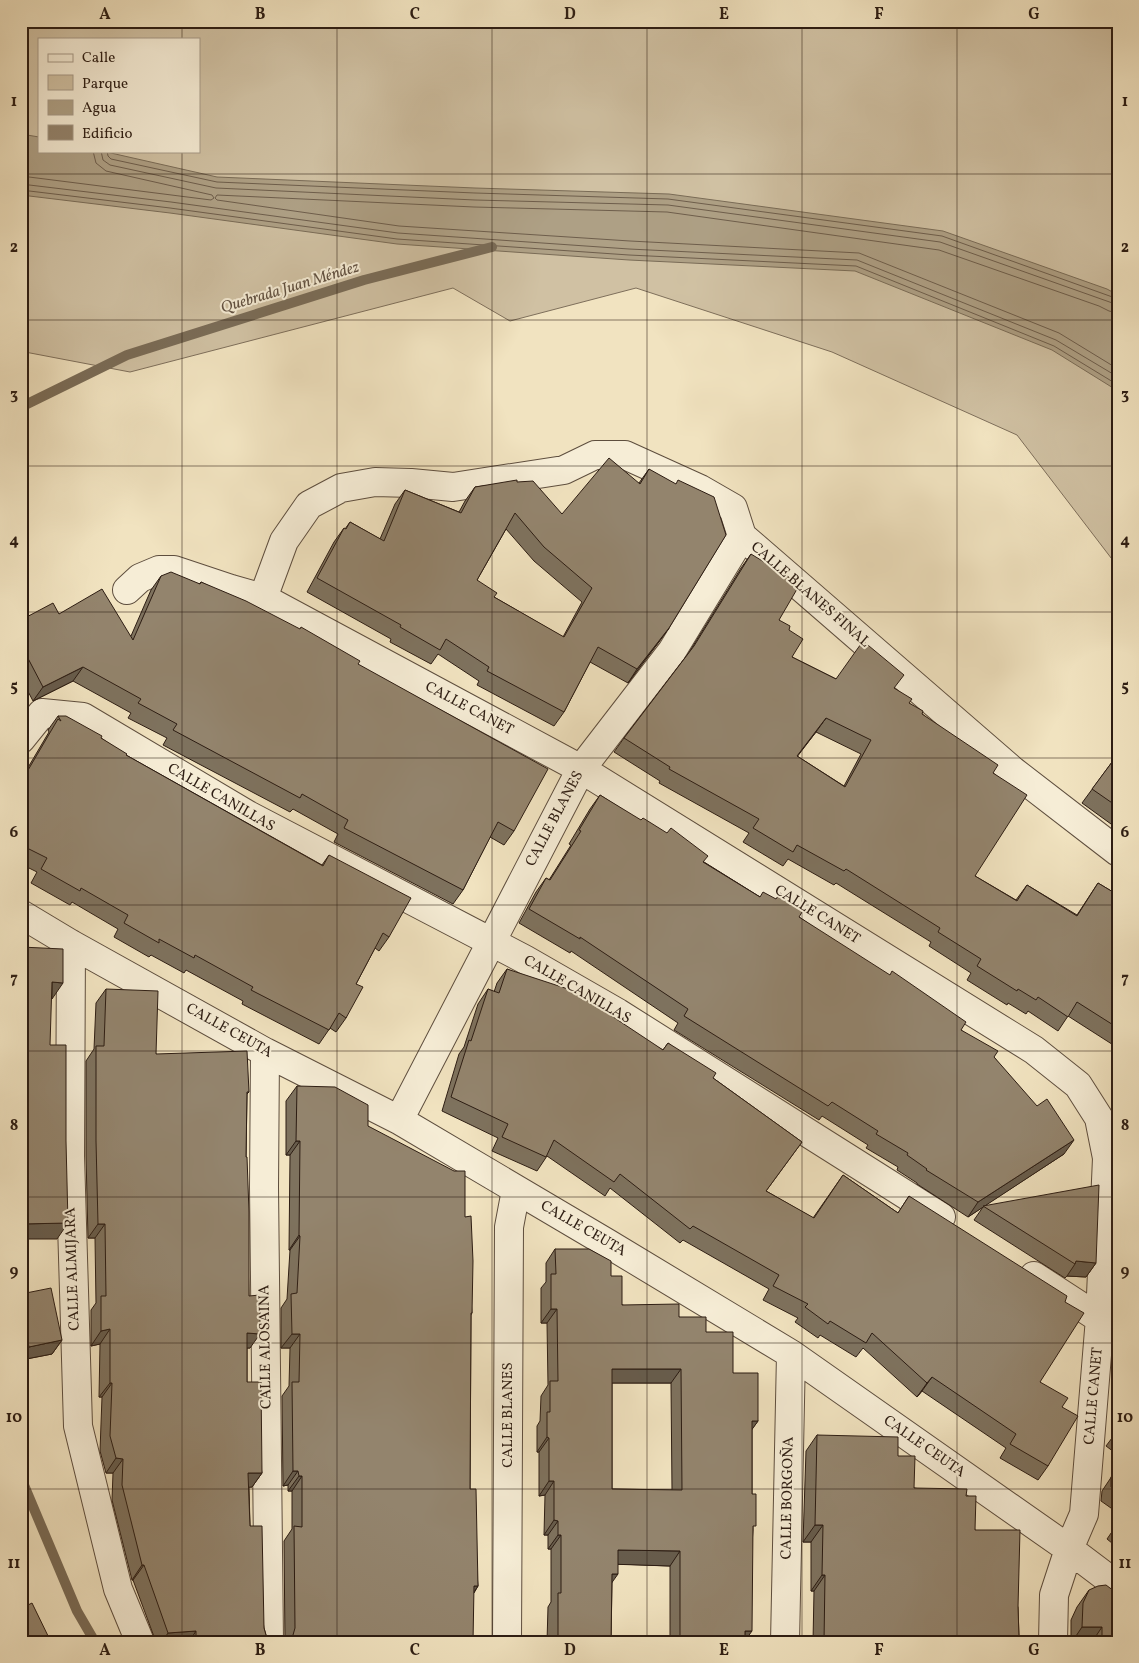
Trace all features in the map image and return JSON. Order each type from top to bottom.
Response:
[{"type":"street","name":"CALLE BLANES FINAL","points":[[263,598],[284,541],[309,505],[341,488],[375,482],[452,487],[564,470],[595,455],[625,455],[700,489],[733,508],[742,536],[1013,772],[1118,852]]},
{"type":"street","name":"CALLE BLANES","points":[[399,1120],[490,941],[581,769],[672,651],[742,536]]},
{"type":"street","name":"CALLE CANET","points":[[126,590],[140,578],[159,570],[174,570],[263,598],[581,769],[1034,1050],[1078,1085],[1099,1118],[1107,1158],[1109,1324],[1084,1514],[1069,1549],[1054,1595],[1053,1642]]},
{"type":"street","name":"CALLE CANILLAS","points":[[21,739],[42,712],[83,717],[248,815],[524,959],[618,1013],[959,1228]]},
{"type":"street","name":"CALLE CEUTA","points":[[21,914],[265,1052],[399,1120],[791,1354],[1069,1549],[1118,1586]]},
{"type":"street","name":"CALLE ALMIJARA","points":[[71,944],[70,1156],[78,1426],[118,1590],[140,1642]]},
{"type":"street","name":"CALLE ALOSAINA","points":[[265,1052],[264,1187],[270,1642]]},
{"type":"street","name":"CALLE BLANES","points":[[507,1642],[509,1227],[516,1190]]},
{"type":"street","points":[[1017,1265],[1109,1324]]},
{"type":"street","name":"CALLE BORGOÑA","points":[[785,1642],[791,1354]]},
{"type":"green space","points":[[21,21],[1118,21],[1118,567],[1017,435],[832,352],[636,288],[510,321],[453,288],[130,372],[25,352],[21,348]]},
{"type":"water","points":[[21,134],[38,137],[38,152],[106,152],[217,177],[669,194],[943,231],[1107,289],[1118,295],[1118,391],[1052,350],[855,271],[629,260],[397,244],[21,195]]},
{"type":"building","points":[[609,458],[640,484],[649,469],[676,484],[678,480],[714,497],[726,535],[669,628],[637,669],[598,647],[564,712],[487,671],[489,667],[446,639],[440,650],[400,627],[401,625],[317,578],[344,528],[346,529],[350,522],[384,541],[405,490],[461,513],[475,487],[517,480],[517,482],[533,481],[562,514]],"holes":[[[515,513],[544,547],[592,588],[564,637],[494,597],[497,593],[477,580]]]},
{"type":"building","points":[[751,554],[800,584],[779,620],[790,626],[789,630],[803,639],[792,657],[836,679],[863,641],[904,675],[894,688],[912,699],[909,703],[923,711],[922,714],[998,765],[993,773],[1027,795],[975,876],[1017,901],[1027,885],[1077,916],[1098,883],[1118,895],[1118,1028],[1077,1002],[1068,1017],[1038,997],[1036,1000],[1018,989],[1017,991],[977,966],[981,959],[938,932],[940,928],[846,869],[844,871],[797,845],[793,852],[753,828],[759,819],[669,769],[670,767],[624,738],[694,646]],"holes":[[[826,718],[871,740],[845,787],[797,756]]]},
{"type":"building","points":[[171,572],[246,601],[300,629],[301,627],[360,661],[358,664],[548,769],[514,831],[498,822],[463,890],[344,828],[348,820],[302,794],[300,798],[173,730],[177,724],[138,703],[141,699],[83,667],[43,687],[21,645],[21,620],[53,603],[59,614],[102,589],[133,640],[161,576]]},
{"type":"building","points":[[58,716],[66,716],[102,736],[101,738],[126,755],[323,866],[329,855],[411,898],[389,937],[383,933],[356,984],[363,987],[346,1018],[339,1013],[329,1030],[251,990],[253,987],[195,955],[194,958],[159,939],[159,943],[124,923],[128,915],[81,888],[80,891],[41,869],[47,858],[21,845],[21,775],[24,777],[58,719],[61,721]]},
{"type":"building","points":[[1118,754],[1118,807],[1092,789]]},
{"type":"building","points":[[600,795],[641,820],[643,818],[667,833],[671,828],[708,856],[703,862],[760,897],[763,892],[776,899],[780,893],[804,909],[799,917],[890,975],[892,971],[966,1022],[961,1030],[998,1051],[994,1057],[1037,1106],[1047,1099],[1074,1140],[978,1202],[926,1170],[907,1155],[908,1153],[876,1134],[878,1131],[832,1102],[828,1106],[684,1016],[688,1009],[580,937],[580,939],[529,909],[546,878],[550,880],[581,831],[579,830]]},
{"type":"building","points":[[21,947],[63,949],[63,983],[52,982],[50,1045],[66,1045],[68,1223],[21,1224]]},
{"type":"building","points":[[507,969],[574,991],[663,1050],[668,1043],[716,1073],[713,1078],[802,1142],[766,1191],[814,1218],[843,1175],[898,1213],[909,1196],[1067,1296],[1065,1302],[1084,1313],[1040,1382],[1068,1398],[1062,1407],[1078,1416],[1048,1466],[1010,1444],[1016,1434],[932,1377],[927,1383],[872,1333],[866,1343],[830,1321],[828,1324],[805,1307],[808,1304],[773,1286],[779,1275],[693,1226],[690,1229],[620,1174],[614,1182],[554,1140],[546,1157],[502,1137],[508,1124],[451,1097],[488,989],[499,993]]},
{"type":"building","points":[[106,989],[158,991],[156,1054],[247,1051],[249,1092],[247,1092],[246,1157],[249,1212],[249,1296],[260,1295],[260,1334],[247,1333],[247,1382],[261,1382],[262,1473],[248,1473],[250,1526],[262,1526],[264,1628],[266,1635],[271,1641],[275,1642],[196,1642],[196,1631],[168,1633],[144,1565],[142,1565],[122,1485],[123,1459],[116,1458],[110,1436],[112,1383],[110,1383],[110,1329],[101,1331],[101,1296],[106,1296],[105,1224],[98,1224],[96,1046],[104,1046]]},
{"type":"building","points":[[297,1086],[335,1087],[368,1105],[368,1126],[454,1171],[465,1171],[465,1217],[471,1216],[473,1261],[470,1489],[476,1489],[478,1586],[474,1586],[473,1642],[284,1642],[288,1641],[293,1635],[295,1628],[294,1526],[302,1527],[302,1476],[299,1476],[298,1471],[293,1471],[292,1382],[299,1382],[300,1334],[292,1334],[291,1294],[297,1293],[300,1236],[300,1141],[296,1141]]},
{"type":"building","points":[[1099,1185],[1096,1263],[1076,1261],[1075,1264],[983,1206]]},
{"type":"building","points":[[555,1249],[589,1249],[611,1261],[611,1276],[622,1276],[622,1305],[679,1304],[679,1317],[706,1317],[706,1332],[733,1332],[733,1373],[758,1373],[758,1421],[752,1421],[752,1494],[756,1494],[756,1526],[753,1526],[752,1631],[745,1631],[745,1642],[680,1642],[680,1551],[618,1550],[618,1574],[612,1574],[611,1642],[558,1642],[558,1593],[561,1593],[561,1535],[558,1535],[558,1521],[554,1520],[554,1481],[549,1481],[549,1438],[547,1437],[547,1412],[550,1412],[550,1381],[558,1381],[557,1309],[551,1309],[551,1274],[556,1274]],"holes":[[[612,1369],[681,1369],[682,1490],[612,1489]]]},
{"type":"building","points":[[51,1288],[62,1340],[29,1347],[21,1310],[21,1294]]},
{"type":"building","points":[[817,1435],[898,1437],[898,1456],[915,1456],[914,1488],[967,1489],[966,1496],[976,1496],[975,1530],[1020,1530],[1019,1637],[1030,1637],[1030,1642],[824,1642],[825,1575],[822,1575],[823,1525],[815,1525]]},
{"type":"building","points":[[1118,1468],[1118,1492],[1111,1487],[1111,1477]]},
{"type":"building","points":[[1106,1585],[1118,1594],[1118,1642],[1102,1642],[1102,1627],[1082,1627],[1083,1603],[1089,1590]]},
{"type":"building","points":[[21,1602],[24,1607],[32,1603],[51,1642],[21,1642]]},
{"type":"waterway","name":"Quebrada Juan Méndez","points":[[21,407],[127,355],[364,280],[492,247]]},
{"type":"waterway","name":"Quebrada Juan Méndez","points":[[21,1478],[77,1611],[95,1642]]}]
